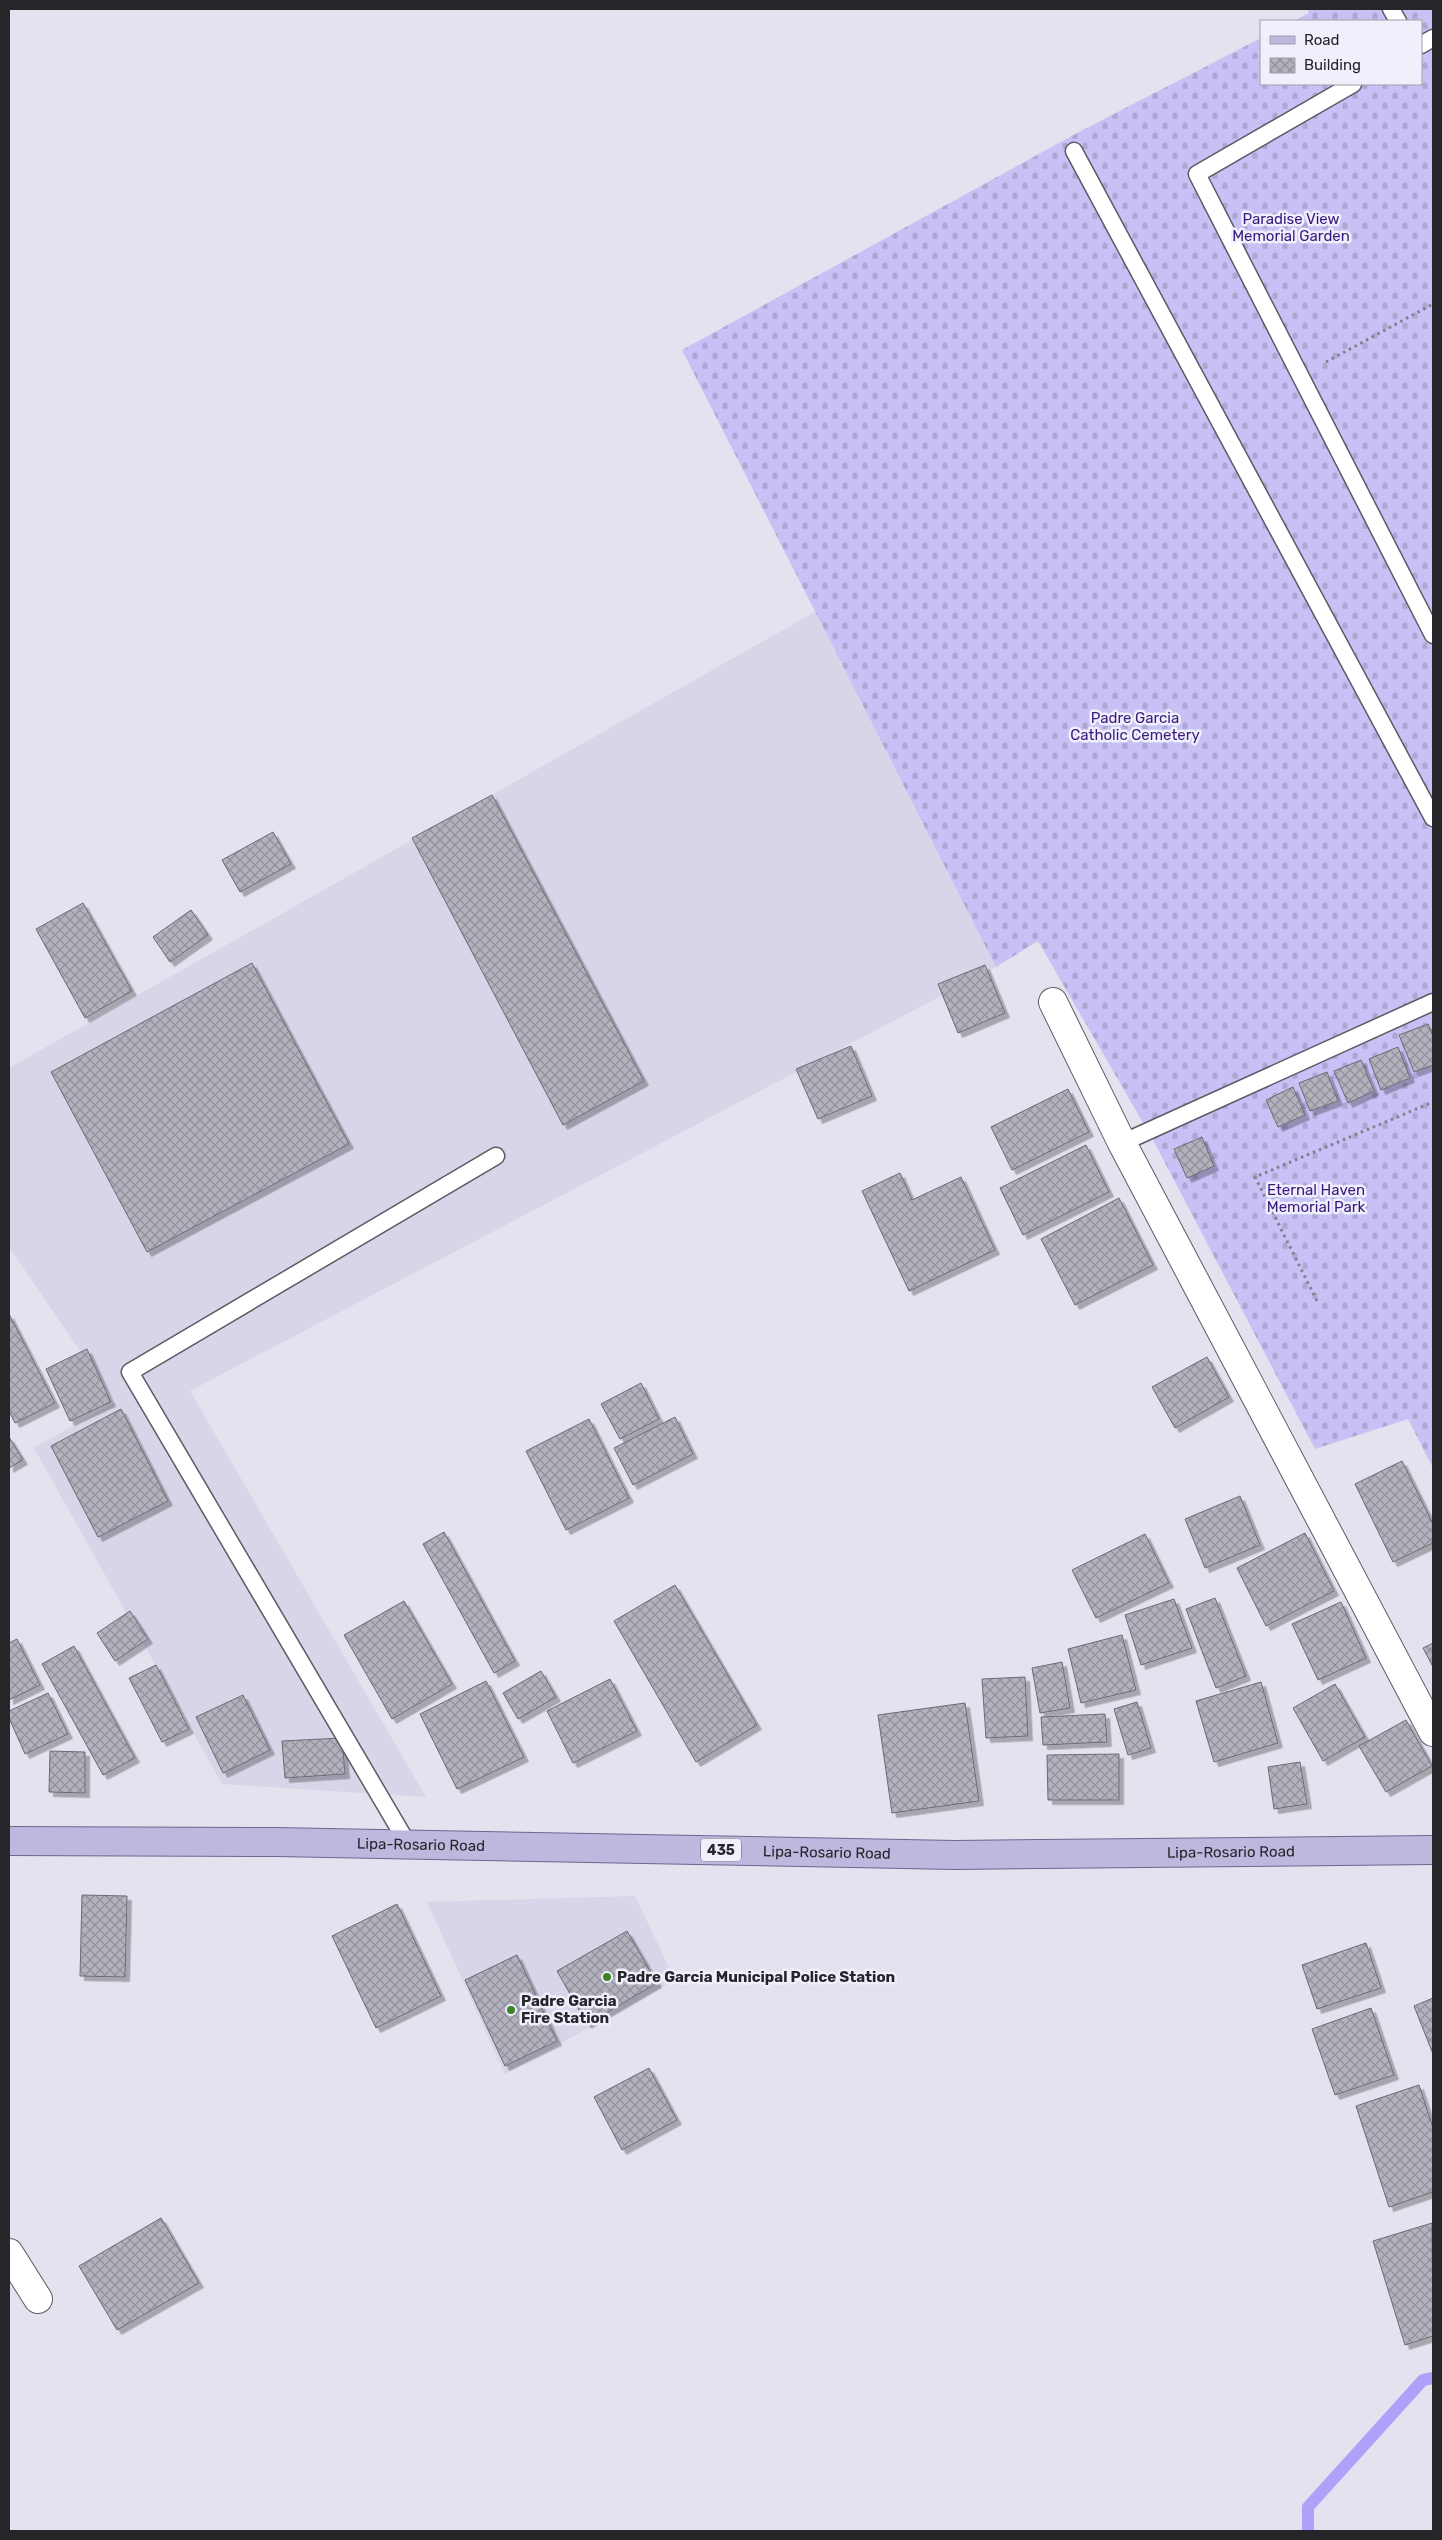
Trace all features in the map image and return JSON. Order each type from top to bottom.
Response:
[{"type":"main road","name":"Lipa-Rosario Road","points":[[9,1842],[276,1842],[955,1855],[1433,1850]]},
{"type":"street","points":[[1053,1002],[1122,1143],[1433,1732]]},
{"type":"street","points":[[9,2253],[38,2300]]},
{"type":"lane","points":[[1391,9],[1397,20]]},
{"type":"lane","points":[[1422,44],[1433,38]]},
{"type":"lane","points":[[1351,85],[1196,174],[1433,635]]},
{"type":"lane","points":[[1074,151],[1433,818]]},
{"type":"lane","points":[[1122,1143],[1433,1002]]},
{"type":"lane","points":[[408,1844],[130,1372],[496,1156]]},
{"type":"path","points":[[1299,376],[1433,304]]},
{"type":"path","points":[[1317,1301],[1256,1177],[1433,1102]]},
{"type":"shaded area","points":[[815,612],[996,967],[190,1391],[426,1797],[222,1784],[34,1448],[115,1402],[9,1247],[9,1068]]},
{"type":"shaded area","points":[[635,1896],[675,1980],[505,2074],[427,1902]]},
{"type":"green space","name":"Padre Garcia Catholic Cemetery","points":[[1307,9],[1433,9],[1433,1468],[1408,1419],[1315,1449],[1153,1140],[1038,941],[996,967],[682,350],[1079,132],[1260,39],[1260,85],[1422,85],[1422,20],[1296,20],[1309,13]]},
{"type":"building","points":[[492,795],[644,1081],[563,1125],[412,838]]},
{"type":"building","points":[[273,832],[291,864],[240,892],[222,860]]},
{"type":"building","points":[[83,903],[132,991],[85,1018],[36,929]]},
{"type":"building","points":[[191,910],[208,935],[170,962],[153,937]]},
{"type":"building","points":[[252,963],[349,1144],[147,1252],[51,1072]]},
{"type":"building","points":[[985,965],[1005,1013],[958,1033],[938,984]]},
{"type":"building","points":[[1428,1024],[1433,1036],[1433,1065],[1414,1072],[1399,1035]]},
{"type":"building","points":[[851,1046],[872,1096],[818,1119],[796,1069]]},
{"type":"building","points":[[1398,1047],[1410,1078],[1381,1090],[1369,1059]]},
{"type":"building","points":[[1361,1060],[1374,1091],[1348,1103],[1334,1071]]},
{"type":"building","points":[[1327,1072],[1338,1101],[1310,1111],[1299,1083]]},
{"type":"building","points":[[1293,1087],[1305,1115],[1278,1127],[1266,1100]]},
{"type":"building","points":[[1068,1089],[1089,1132],[1012,1170],[991,1127]]},
{"type":"building","points":[[1202,1137],[1214,1166],[1187,1178],[1174,1149]]},
{"type":"building","points":[[1086,1145],[1109,1192],[1023,1235],[1000,1188]]},
{"type":"building","points":[[900,1173],[912,1200],[961,1177],[995,1250],[909,1291],[862,1191]]},
{"type":"building","points":[[1119,1198],[1153,1265],[1075,1305],[1041,1239]]},
{"type":"building","points":[[9,1314],[55,1403],[15,1423],[9,1411]]},
{"type":"building","points":[[87,1349],[111,1402],[70,1421],[46,1369]]},
{"type":"building","points":[[1207,1357],[1229,1397],[1175,1428],[1152,1387]]},
{"type":"building","points":[[641,1383],[659,1419],[620,1439],[601,1404]]},
{"type":"building","points":[[121,1409],[168,1501],[98,1537],[51,1446]]},
{"type":"building","points":[[675,1417],[693,1454],[633,1485],[614,1448]]},
{"type":"building","points":[[589,1419],[629,1498],[566,1530],[526,1451]]},
{"type":"building","points":[[9,1437],[23,1460],[9,1468]]},
{"type":"building","points":[[1402,1461],[1433,1524],[1433,1543],[1393,1562],[1355,1484]]},
{"type":"building","points":[[1240,1496],[1260,1545],[1205,1568],[1185,1519]]},
{"type":"building","points":[[444,1532],[515,1661],[494,1673],[423,1544]]},
{"type":"building","points":[[1305,1533],[1334,1591],[1266,1626],[1237,1568]]},
{"type":"building","points":[[1145,1534],[1169,1583],[1096,1618],[1072,1570]]},
{"type":"building","points":[[675,1585],[757,1725],[696,1762],[614,1621]]},
{"type":"building","points":[[1215,1598],[1246,1676],[1216,1688],[1186,1609]]},
{"type":"building","points":[[1174,1599],[1192,1648],[1141,1665],[1125,1615]]},
{"type":"building","points":[[404,1601],[452,1684],[392,1719],[344,1635]]},
{"type":"building","points":[[1341,1602],[1366,1658],[1318,1680],[1292,1624]]},
{"type":"building","points":[[130,1611],[148,1639],[115,1661],[97,1633]]},
{"type":"building","points":[[1122,1635],[1136,1690],[1081,1703],[1068,1649]]},
{"type":"building","points":[[17,1639],[40,1685],[9,1700],[9,1643]]},
{"type":"building","points":[[1433,1643],[1433,1667],[1423,1648]]},
{"type":"building","points":[[74,1646],[135,1758],[103,1775],[42,1664]]},
{"type":"building","points":[[1062,1662],[1070,1708],[1040,1713],[1032,1668]]},
{"type":"building","points":[[156,1665],[189,1729],[162,1742],[129,1678]]},
{"type":"building","points":[[541,1671],[556,1697],[518,1719],[503,1693]]},
{"type":"building","points":[[1025,1677],[1028,1736],[986,1738],[982,1679]]},
{"type":"building","points":[[610,1679],[637,1731],[573,1763],[547,1711]]},
{"type":"building","points":[[486,1681],[524,1757],[457,1789],[420,1714]]},
{"type":"building","points":[[1261,1682],[1278,1743],[1214,1762],[1196,1701]]},
{"type":"building","points":[[1335,1684],[1365,1737],[1323,1761],[1293,1708]]},
{"type":"building","points":[[48,1693],[68,1734],[25,1754],[9,1718],[9,1711]]},
{"type":"building","points":[[243,1695],[270,1750],[223,1773],[196,1717]]},
{"type":"building","points":[[1137,1702],[1151,1748],[1128,1755],[1114,1709]]},
{"type":"building","points":[[965,1703],[979,1801],[892,1813],[878,1715]]},
{"type":"building","points":[[1105,1714],[1107,1742],[1043,1745],[1041,1717]]},
{"type":"building","points":[[1406,1720],[1432,1766],[1386,1792],[1359,1746]]},
{"type":"building","points":[[342,1738],[345,1774],[285,1778],[282,1741]]},
{"type":"building","points":[[50,1751],[85,1752],[85,1793],[49,1792]]},
{"type":"building","points":[[1119,1754],[1119,1800],[1048,1800],[1047,1755]]},
{"type":"building","points":[[1300,1762],[1307,1804],[1274,1809],[1268,1767]]},
{"type":"building","points":[[82,1895],[127,1896],[125,1977],[80,1976]]},
{"type":"building","points":[[397,1904],[441,1996],[376,2028],[332,1936]]},
{"type":"building","name":"Padre Garcia Municipal Police Station","points":[[627,1931],[657,1983],[587,2024],[557,1971]]},
{"type":"building","points":[[1366,1943],[1381,1988],[1317,2009],[1302,1965]]},
{"type":"building","name":"Padre Garcia Fire Station","points":[[517,1955],[557,2041],[505,2066],[465,1980]]},
{"type":"building","points":[[1433,1998],[1433,2054],[1414,2006]]},
{"type":"building","points":[[1371,2008],[1394,2075],[1335,2095],[1312,2029]]},
{"type":"building","points":[[649,2068],[677,2120],[622,2150],[594,2097]]},
{"type":"building","points":[[1419,2085],[1433,2128],[1433,2192],[1389,2207],[1356,2106]]},
{"type":"building","points":[[161,2218],[199,2283],[117,2330],[79,2266]]},
{"type":"building","points":[[1432,2223],[1433,2336],[1405,2345],[1373,2241]]},
{"type":"waterway","points":[[1308,2531],[1308,2507],[1423,2380],[1433,2378]]},
{"type":"place","name":"Padre Garcia Municipal Police Station","points":[[607,1977]]},
{"type":"place","name":"Padre Garcia Fire Station","points":[[511,2010]]},
{"type":"park label","name":"Paradise View Memorial Garden","points":[[1291,228]]},
{"type":"park label","name":"Eternal Haven Memorial Park","points":[[1316,1198]]}]
